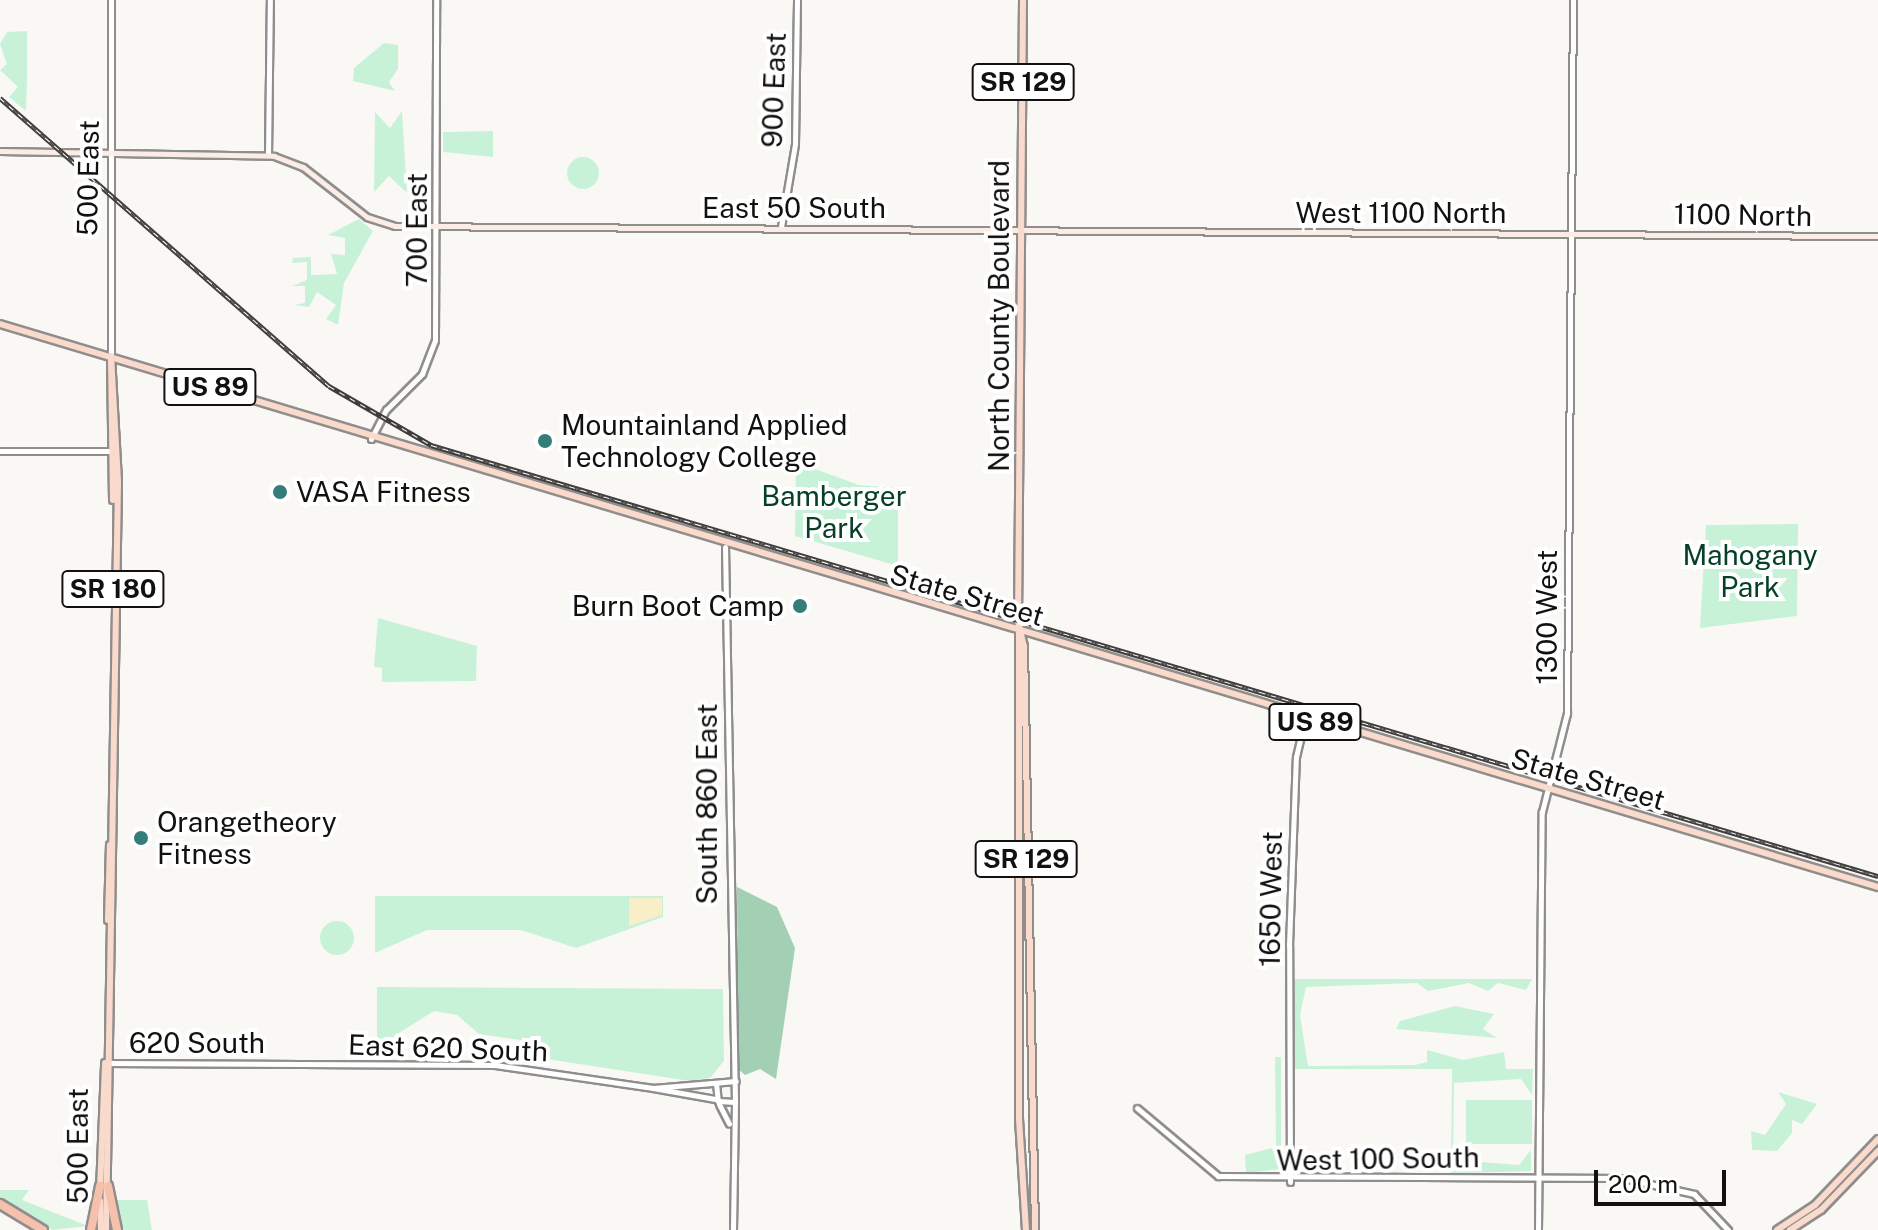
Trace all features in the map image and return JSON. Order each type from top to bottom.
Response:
[{"type":"highway","points":[[91,1230],[104,1186]]},
{"type":"highway","points":[[104,1186],[117,1230]]},
{"type":"highway","points":[[0,1204],[43,1230]]},
{"type":"main road","name":"North County Boulevard","points":[[1023,0],[1019,1090],[1026,1230]]},
{"type":"main road","points":[[0,151],[268,155]]},
{"type":"main road","name":"East 50 South","points":[[268,155],[303,167],[363,214],[395,226],[1194,231]]},
{"type":"main road","name":"West 1100 North","points":[[1194,231],[1608,234]]},
{"type":"main road","name":"1100 North","points":[[1608,234],[1878,236]]},
{"type":"main road","name":"State Street","points":[[0,324],[725,547],[1878,887]]},
{"type":"main road","name":"500 East","points":[[111,356],[110,451],[114,509]]},
{"type":"main road","name":"500 East","points":[[103,1230],[114,509],[111,356]]},
{"type":"main road","name":"North County Boulevard","points":[[1019,633],[1035,1230]]},
{"type":"main road","points":[[1777,1230],[1815,1205],[1878,1139]]},
{"type":"main road","points":[[1790,1230],[1821,1210],[1878,1151]]},
{"type":"street","name":"500 East","points":[[111,0],[111,356]]},
{"type":"street","points":[[268,155],[270,0]]},
{"type":"street","name":"700 East","points":[[371,439],[434,348],[436,0]]},
{"type":"street","name":"900 East","points":[[781,227],[795,144],[797,0]]},
{"type":"street","name":"1300 West","points":[[1538,1230],[1546,790],[1567,713],[1573,0]]},
{"type":"street","points":[[0,451],[110,451]]},
{"type":"street","name":"South 860 East","points":[[725,547],[730,1060],[736,1081],[735,1102]]},
{"type":"street","name":"1650 West","points":[[1290,1182],[1296,757],[1305,719]]},
{"type":"street","name":"South 860 East","points":[[723,1077],[730,1060]]},
{"type":"street","name":"620 South","points":[[105,1063],[289,1063]]},
{"type":"street","name":"East 620 South","points":[[289,1063],[515,1066],[735,1102]]},
{"type":"street","points":[[730,1125],[717,1100],[716,1083],[723,1077],[736,1081]]},
{"type":"street","name":"East 620 South","points":[[653,1088],[716,1083]]},
{"type":"street","points":[[733,1230],[730,1125],[735,1102]]},
{"type":"street","name":"West 100 South","points":[[1137,1108],[1218,1176],[1290,1182],[1538,1177],[1645,1182],[1703,1199],[1728,1230]]},
{"type":"green space","points":[[27,31],[26,111],[9,97],[18,87],[0,70],[7,64],[0,44],[7,32]]},
{"type":"green space","points":[[384,43],[398,45],[398,69],[389,82],[395,91],[353,81],[354,68]]},
{"type":"green space","points":[[402,111],[407,193],[389,176],[374,192],[375,112],[390,128]]},
{"type":"green space","points":[[493,131],[493,157],[443,152],[443,132]]},
{"type":"green space","points":[[583,157],[594,162],[599,173],[594,184],[583,189],[572,184],[567,173],[572,162]]},
{"type":"green space","points":[[359,219],[373,231],[344,283],[338,325],[326,319],[336,305],[317,292],[309,307],[294,305],[305,303],[305,286],[292,286],[307,280],[307,262],[292,263],[293,258],[311,257],[311,275],[337,274],[331,254],[345,255],[345,238],[328,235]]},
{"type":"green space","name":"Bamberger Park","points":[[796,462],[859,485],[898,488],[898,566],[795,536]]},
{"type":"green space","name":"Mahogany Park","points":[[1798,524],[1797,616],[1700,628],[1706,525]]},
{"type":"green space","points":[[378,618],[477,646],[476,681],[382,682],[382,668],[374,667]]},
{"type":"green space","points":[[737,887],[777,907],[795,948],[776,1079],[760,1069],[745,1075],[738,1069]]},
{"type":"green space","points":[[375,896],[663,896],[663,917],[576,948],[521,930],[427,930],[375,953]]},
{"type":"green space","points":[[337,921],[349,926],[354,938],[349,950],[337,955],[325,950],[320,938],[325,926]]},
{"type":"green space","points":[[1294,979],[1532,979],[1526,990],[1498,983],[1488,991],[1469,983],[1428,991],[1417,983],[1306,987],[1300,1015],[1308,1066],[1415,1065],[1427,1062],[1427,1050],[1463,1060],[1504,1052],[1506,1069],[1533,1069],[1532,1095],[1521,1079],[1454,1083],[1453,1160],[1519,1165],[1531,1150],[1531,1171],[1451,1173],[1452,1069],[1295,1069]]},
{"type":"green space","points":[[377,987],[723,989],[724,1061],[710,1078],[690,1081],[540,1058],[542,1043],[479,1034],[457,1015],[434,1011],[394,1036],[394,1053],[377,1053]]},
{"type":"green space","points":[[1455,1006],[1494,1014],[1483,1029],[1497,1038],[1396,1029],[1400,1021]]},
{"type":"green space","points":[[1275,1057],[1281,1057],[1281,1169],[1246,1173],[1245,1155],[1276,1147]]},
{"type":"green space","points":[[1778,1092],[1817,1104],[1802,1124],[1792,1120],[1792,1133],[1777,1151],[1752,1150],[1751,1131],[1765,1135],[1786,1104]]},
{"type":"green space","points":[[1466,1100],[1532,1100],[1532,1144],[1466,1144]]},
{"type":"green space","points":[[0,1190],[29,1190],[22,1200],[88,1226],[52,1230],[0,1199]]},
{"type":"green space","points":[[116,1200],[147,1200],[152,1230],[121,1230]]},
{"type":"sand","points":[[629,898],[662,898],[662,915],[629,926]]},
{"type":"railway","points":[[0,98],[329,386],[431,445],[1878,876]]},
{"type":"place","name":"Mountainland Applied Technology College","points":[[545,441]]},
{"type":"place","name":"VASA Fitness","points":[[280,492]]},
{"type":"place","name":"Burn Boot Camp","points":[[800,606]]},
{"type":"place","name":"Orangetheory Fitness","points":[[141,838]]}]
